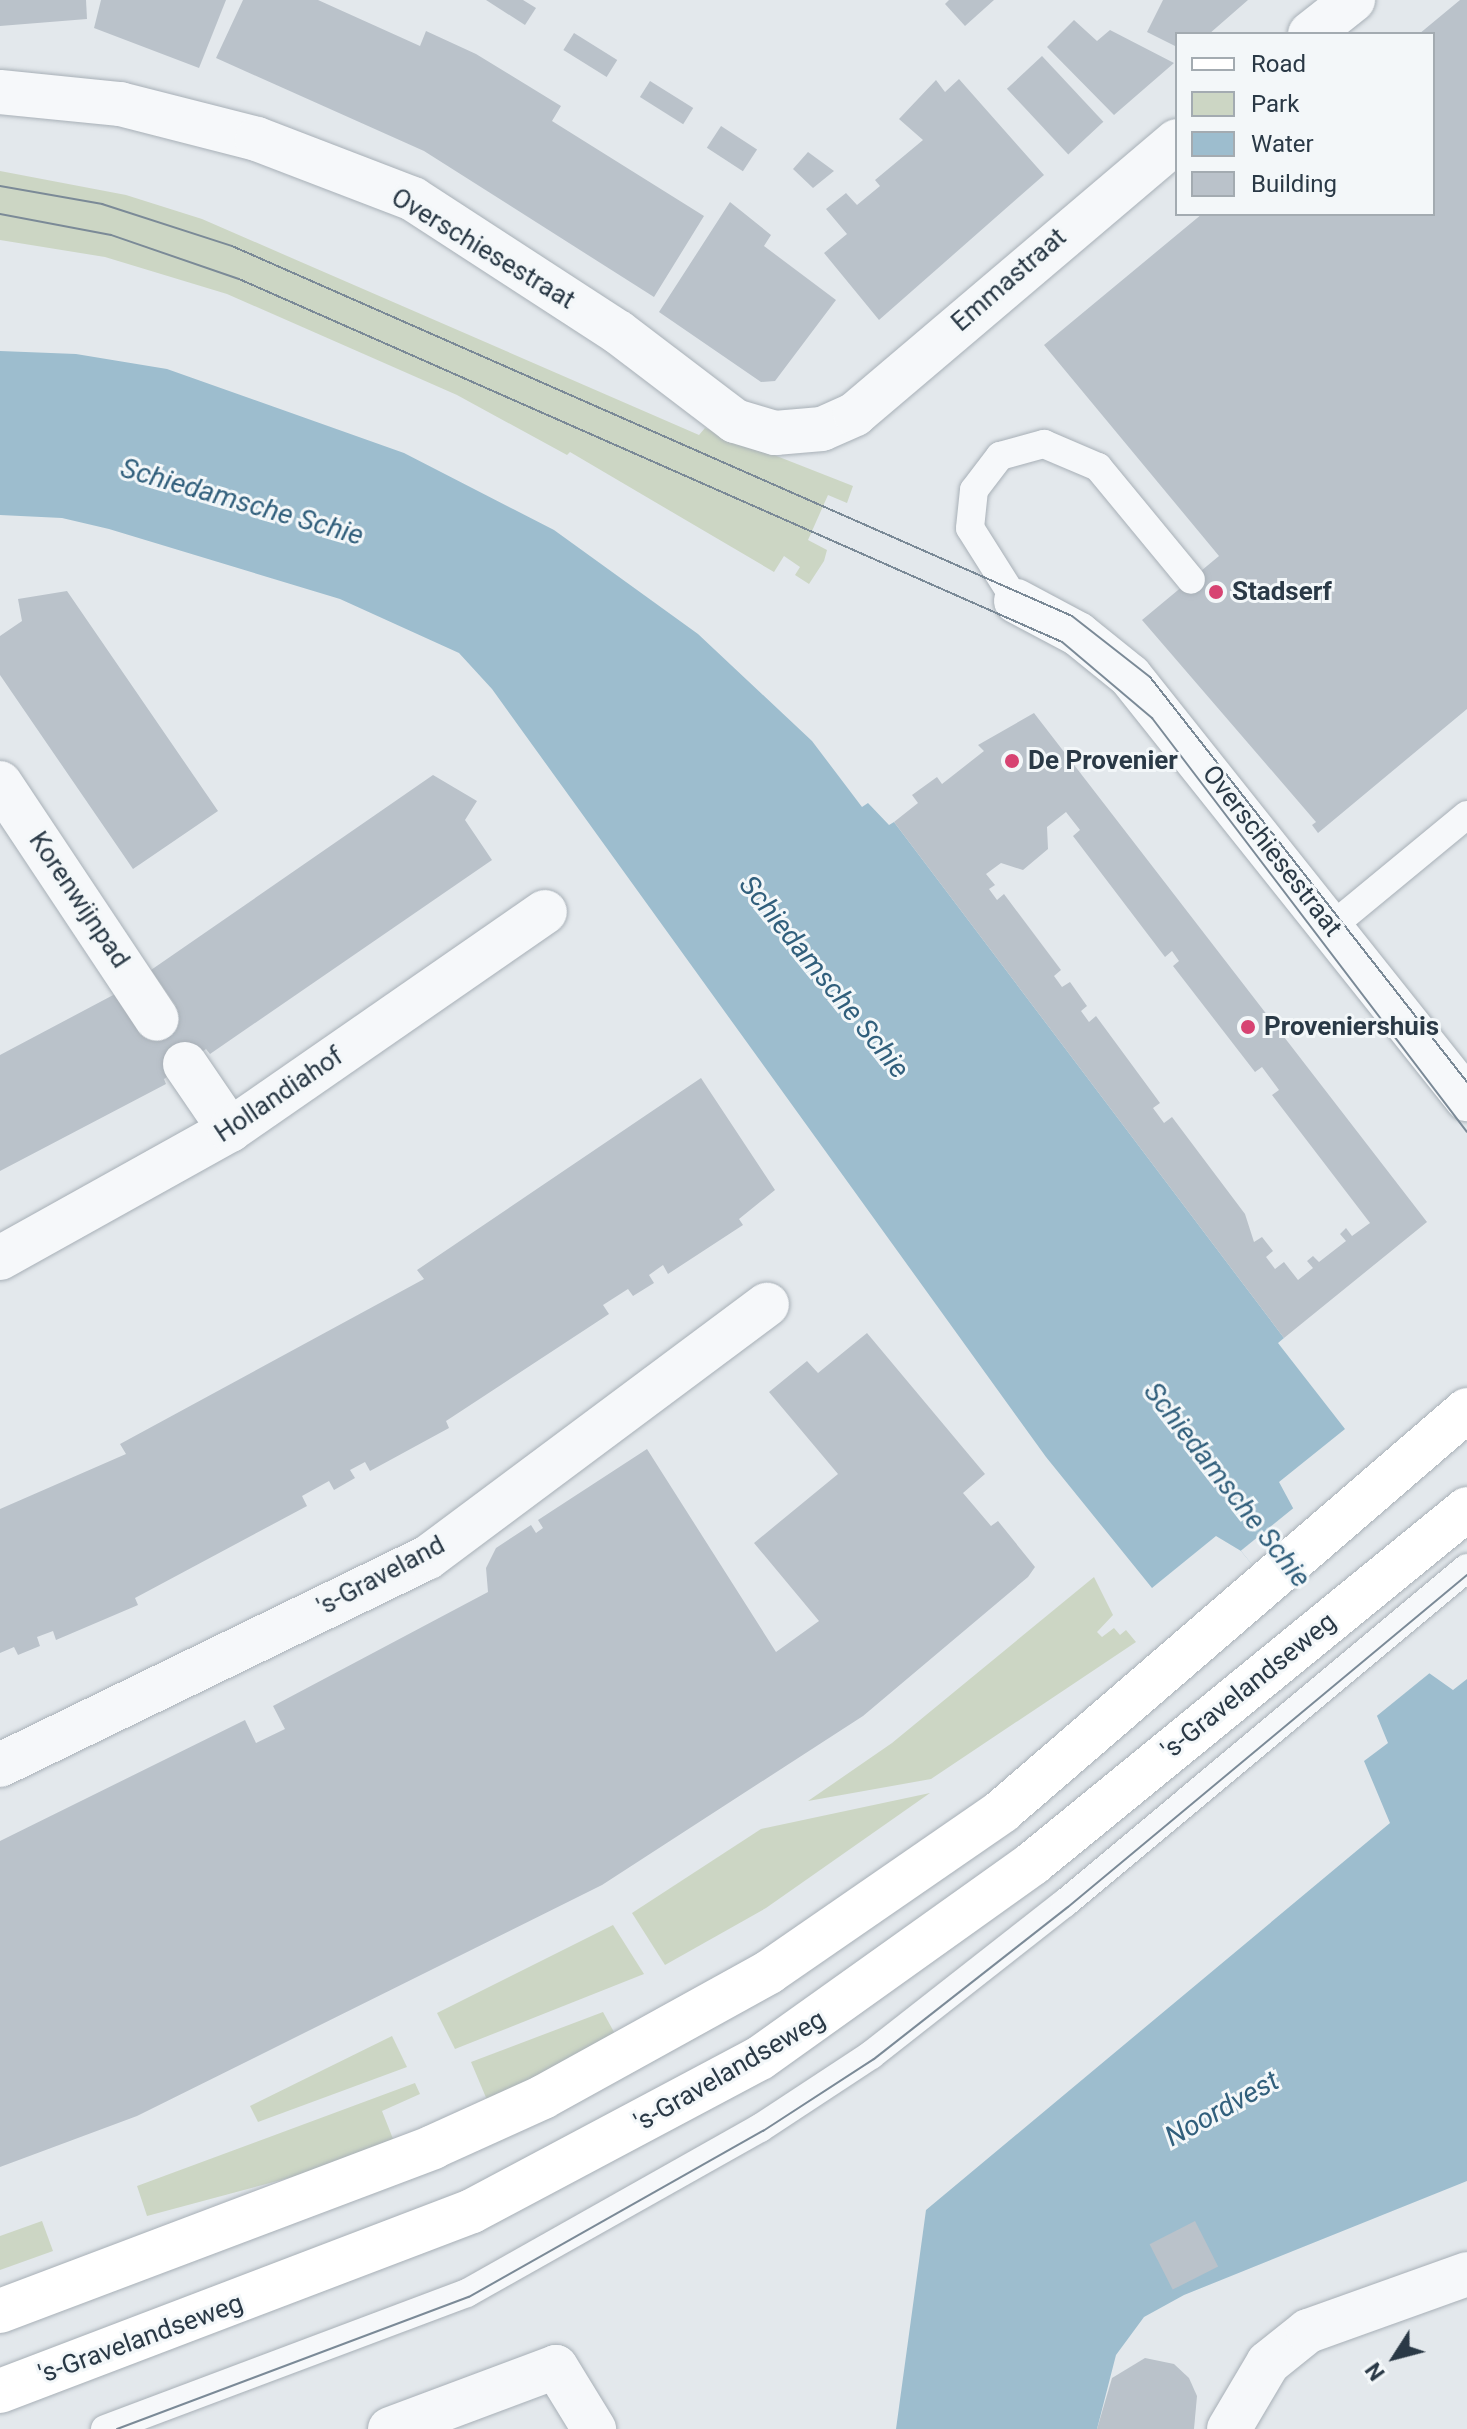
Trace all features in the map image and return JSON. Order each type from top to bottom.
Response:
[{"type":"main road","points":[[0,2311],[433,2147],[687,2021],[869,1908],[1002,1811],[1324,1539],[1467,1410]]},
{"type":"main road","name":"'s-Gravelandseweg","points":[[0,2391],[472,2211],[760,2058],[1033,1863],[1467,1509]]},
{"type":"street","points":[[1313,32],[1353,0]]},
{"type":"street","name":"Overschiesestraat","points":[[0,92],[120,104],[241,135],[413,199],[618,332],[735,421],[795,433],[844,421]]},
{"type":"street","name":"Emmastraat","points":[[844,421],[1175,143]]},
{"type":"street","name":"Overschiesestraat","points":[[1016,601],[1078,634],[1130,676],[1467,1099]]},
{"type":"street","name":"Korenwijnpad","points":[[0,783],[157,1019]]},
{"type":"street","name":"Hollandiahof","points":[[0,1258],[230,1130],[545,912]]},
{"type":"street","points":[[185,1064],[230,1130]]},
{"type":"street","name":"'s-Graveland","points":[[0,1765],[427,1558],[767,1305]]},
{"type":"street","points":[[1235,2414],[1268,2363],[1308,2331],[1467,2274]]},
{"type":"street","points":[[390,2429],[556,2367],[594,2429]]},
{"type":"lane","points":[[1016,601],[970,528],[974,490],[1000,456],[1044,444],[1098,467],[1191,580]]},
{"type":"lane","points":[[1331,927],[1467,815]]},
{"type":"lane","name":"'s-Gravelandseweg","points":[[105,2429],[467,2293],[760,2128],[871,2055],[1029,1932],[1467,1568]]},
{"type":"green space","points":[[0,171],[126,195],[202,219],[699,435],[705,428],[853,486],[847,503],[828,495],[808,540],[827,550],[824,561],[809,584],[795,575],[800,567],[784,556],[774,572],[570,452],[567,455],[457,395],[227,294],[105,257],[0,240]]},
{"type":"green space","points":[[1094,1577],[1113,1615],[1097,1632],[1102,1637],[1114,1628],[1120,1635],[1126,1630],[1136,1642],[931,1779],[808,1801],[892,1743]]},
{"type":"green space","points":[[930,1793],[766,1908],[665,1965],[632,1913],[761,1829]]},
{"type":"green space","points":[[613,1925],[644,1974],[455,2049],[437,2013]]},
{"type":"green space","points":[[603,2012],[620,2043],[490,2107],[471,2062]]},
{"type":"green space","points":[[392,2036],[407,2067],[258,2122],[250,2106]]},
{"type":"green space","points":[[415,2083],[420,2094],[382,2111],[397,2149],[147,2216],[137,2186]]},
{"type":"green space","points":[[42,2221],[53,2251],[0,2270],[0,2236]]},
{"type":"water","points":[[0,351],[76,354],[167,369],[404,453],[554,530],[698,634],[812,741],[862,807],[868,803],[889,825],[894,822],[1284,1338],[1278,1343],[1345,1429],[1279,1482],[1293,1508],[1429,1673],[1453,1690],[1467,1679],[1467,2181],[1184,2295],[1144,2317],[1116,2355],[1097,2429],[896,2429],[926,2210],[1390,1823],[1364,1761],[1388,1743],[1377,1716],[1241,1551],[1216,1536],[1152,1588],[1046,1457],[492,689],[459,653],[340,599],[109,529],[62,518],[0,515]]},
{"type":"pier","points":[[1296,1506],[1431,1672],[1375,1717],[1241,1551]]},
{"type":"building","points":[[0,0],[86,0],[87,19],[0,26]]},
{"type":"building","points":[[101,0],[226,0],[199,68],[94,28]]},
{"type":"building","points":[[243,0],[318,0],[420,46],[426,31],[476,54],[561,106],[552,121],[704,216],[654,297],[424,151],[216,58]]},
{"type":"building","points":[[486,0],[523,0],[536,8],[525,25]]},
{"type":"building","points":[[949,0],[994,0],[965,26],[945,4]]},
{"type":"building","points":[[1163,0],[1248,0],[1211,32],[1175,32],[1175,46],[1147,32]]},
{"type":"building","points":[[1460,0],[1467,0],[1467,709],[1318,833],[1312,825],[1316,822],[1142,620],[1219,556],[1044,345],[1200,216],[1435,216],[1435,32],[1421,32]]},
{"type":"building","points":[[1074,20],[1097,41],[1110,30],[1174,63],[1114,115],[1047,47]]},
{"type":"building","points":[[574,33],[617,60],[607,77],[563,50]]},
{"type":"building","points":[[1042,56],[1103,122],[1068,155],[1007,89]]},
{"type":"building","points":[[959,79],[1044,175],[879,320],[824,253],[847,234],[826,209],[846,193],[857,205],[880,186],[875,180],[923,140],[899,119],[936,80],[945,92]]},
{"type":"building","points":[[650,81],[693,108],[683,124],[640,97]]},
{"type":"building","points":[[721,126],[757,149],[743,171],[707,148]]},
{"type":"building","points":[[808,152],[834,171],[813,188],[793,169]]},
{"type":"building","points":[[730,202],[771,235],[764,246],[836,300],[775,381],[761,382],[659,312]]},
{"type":"building","points":[[67,591],[218,811],[133,869],[0,675],[0,636],[22,621],[18,599]]},
{"type":"building","name":"Proveniershuis","points":[[1034,713],[1427,1222],[1284,1338],[894,822],[918,803],[912,795],[937,777],[942,784],[984,751],[978,745]],"holes":[[[1066,812],[1080,830],[1073,836],[1165,957],[1172,951],[1179,961],[1173,966],[1255,1072],[1262,1067],[1279,1090],[1272,1095],[1370,1223],[1352,1236],[1346,1228],[1340,1234],[1346,1241],[1319,1262],[1313,1256],[1307,1261],[1313,1268],[1298,1280],[1284,1262],[1275,1269],[1266,1257],[1273,1251],[1262,1237],[1254,1242],[1245,1214],[1172,1117],[1164,1123],[1153,1108],[1160,1103],[1096,1016],[1089,1022],[1081,1011],[1087,1006],[1070,982],[1062,987],[1054,976],[1061,970],[1004,894],[997,900],[989,889],[995,885],[986,874],[1001,863],[1023,870],[1048,849],[1047,827]]]},
{"type":"building","points":[[433,775],[477,801],[465,820],[492,860],[210,1054],[206,1049],[164,1079],[166,1084],[0,1171],[0,1055],[117,993],[139,1032],[176,1006],[151,970]]},
{"type":"building","points":[[701,1078],[775,1190],[739,1219],[743,1225],[668,1274],[663,1265],[649,1275],[654,1283],[633,1296],[628,1289],[603,1305],[609,1314],[446,1421],[449,1428],[370,1471],[365,1462],[350,1470],[355,1478],[334,1490],[329,1481],[302,1496],[307,1506],[135,1598],[138,1605],[56,1640],[53,1631],[37,1637],[40,1646],[18,1655],[14,1647],[0,1653],[0,1509],[126,1454],[120,1444],[424,1279],[417,1270]]},
{"type":"building","points":[[867,1333],[985,1474],[963,1493],[991,1526],[998,1521],[1035,1567],[1028,1577],[863,1716],[602,1885],[137,2116],[0,2167],[0,1841],[245,1720],[256,1743],[285,1729],[273,1706],[488,1592],[486,1568],[496,1548],[531,1525],[536,1533],[543,1528],[538,1520],[647,1449],[776,1652],[819,1621],[754,1543],[838,1474],[769,1392],[807,1361],[818,1373]]},
{"type":"building","points":[[1195,2221],[1218,2266],[1173,2290],[1150,2244]]},
{"type":"building","points":[[1145,2358],[1174,2364],[1189,2378],[1197,2396],[1194,2429],[1097,2429],[1112,2378]]},
{"type":"tram line","points":[[0,186],[102,204],[232,246],[1072,616],[1150,677],[1467,1082]]},
{"type":"tram line","points":[[0,214],[111,235],[239,279],[1062,642],[1152,718],[1467,1132]]},
{"type":"tram line","points":[[117,2429],[469,2297],[763,2131],[874,2059],[1068,1907],[1467,1575]]},
{"type":"place","name":"Stadserf","points":[[1216,592]]},
{"type":"place","name":"De Provenier","points":[[1012,761]]},
{"type":"place","name":"Proveniershuis","points":[[1248,1027]]},
{"type":"water label","name":"Schiedamsche Schie","points":[[242,502]]},
{"type":"water label","name":"Schiedamsche Schie","points":[[824,977]]},
{"type":"water label","name":"Schiedamsche Schie","points":[[1227,1485]]},
{"type":"water label","name":"Noordvest","points":[[1222,2109]]}]
